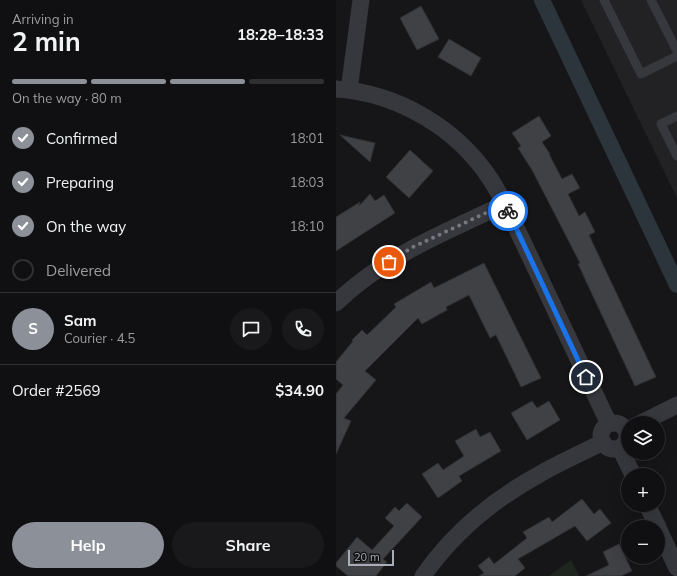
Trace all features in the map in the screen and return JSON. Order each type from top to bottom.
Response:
[{"type":"street","points":[[361,0],[342,89],[375,95],[400,104],[424,116],[446,131],[476,159],[492,180],[505,204],[609,424]]},
{"type":"street","points":[[336,303],[378,268],[411,248],[505,204]]},
{"type":"street","points":[[657,416],[677,406]]},
{"type":"street","points":[[621,425],[618,423],[609,424],[603,428],[603,442],[612,449],[620,448],[630,468]]},
{"type":"street","points":[[423,576],[455,537],[506,494],[540,473],[603,442]]},
{"type":"street","points":[[665,542],[677,568]]},
{"type":"lane","points":[[604,0],[641,74],[677,56]]},
{"type":"lane","points":[[651,0],[677,51]]},
{"type":"lane","points":[[677,116],[661,124],[677,156]]},
{"type":"shaded area","points":[[581,0],[677,0],[677,198]]},
{"type":"shaded area","points":[[571,560],[579,576],[549,576]]},
{"type":"building","points":[[421,6],[439,39],[417,50],[400,18]]},
{"type":"building","points":[[449,39],[481,58],[471,76],[438,57]]},
{"type":"building","points":[[539,116],[551,136],[542,142],[550,154],[562,179],[572,174],[580,188],[568,194],[579,216],[585,212],[595,232],[589,235],[656,377],[635,386],[578,264],[580,263],[532,170],[518,148],[521,146],[512,133]]},
{"type":"building","points":[[340,135],[375,143],[370,162]]},
{"type":"building","points":[[410,150],[433,171],[409,198],[386,177]]},
{"type":"building","points":[[370,194],[375,201],[384,195],[395,213],[336,251],[336,217],[360,202],[359,206]]},
{"type":"building","points":[[484,263],[541,378],[521,387],[496,335],[490,338],[469,295],[446,307],[447,310],[422,324],[418,318],[365,371],[376,380],[344,418],[351,421],[336,454],[336,394],[343,385],[336,379],[336,362],[353,341],[352,340],[362,330],[367,335],[396,307],[394,304],[431,282],[434,288]]},
{"type":"building","points":[[532,401],[537,408],[549,401],[560,420],[527,440],[511,413]]},
{"type":"building","points":[[476,429],[480,437],[490,432],[501,451],[459,476],[462,481],[438,498],[422,474],[438,463],[443,470],[464,456],[455,441]]},
{"type":"building","points":[[582,499],[594,514],[600,509],[611,523],[587,541],[575,526],[518,559],[525,568],[515,576],[479,576],[484,573],[478,566],[489,557],[494,564],[527,538],[523,532],[549,517],[552,522]]},
{"type":"building","points":[[407,503],[422,517],[383,559],[387,562],[376,576],[348,576],[336,566],[336,563],[357,537],[372,550],[394,526],[385,518],[395,507],[399,511]]},
{"type":"building","points":[[619,544],[621,548],[621,564],[629,564],[632,571],[621,576],[586,576],[609,565],[603,552]]},
{"type":"waterway","points":[[542,0],[677,285]]},
{"type":"way so far","points":[[389,262],[411,248],[505,204],[508,211]]},
{"type":"route","points":[[508,211],[586,377]]}]
